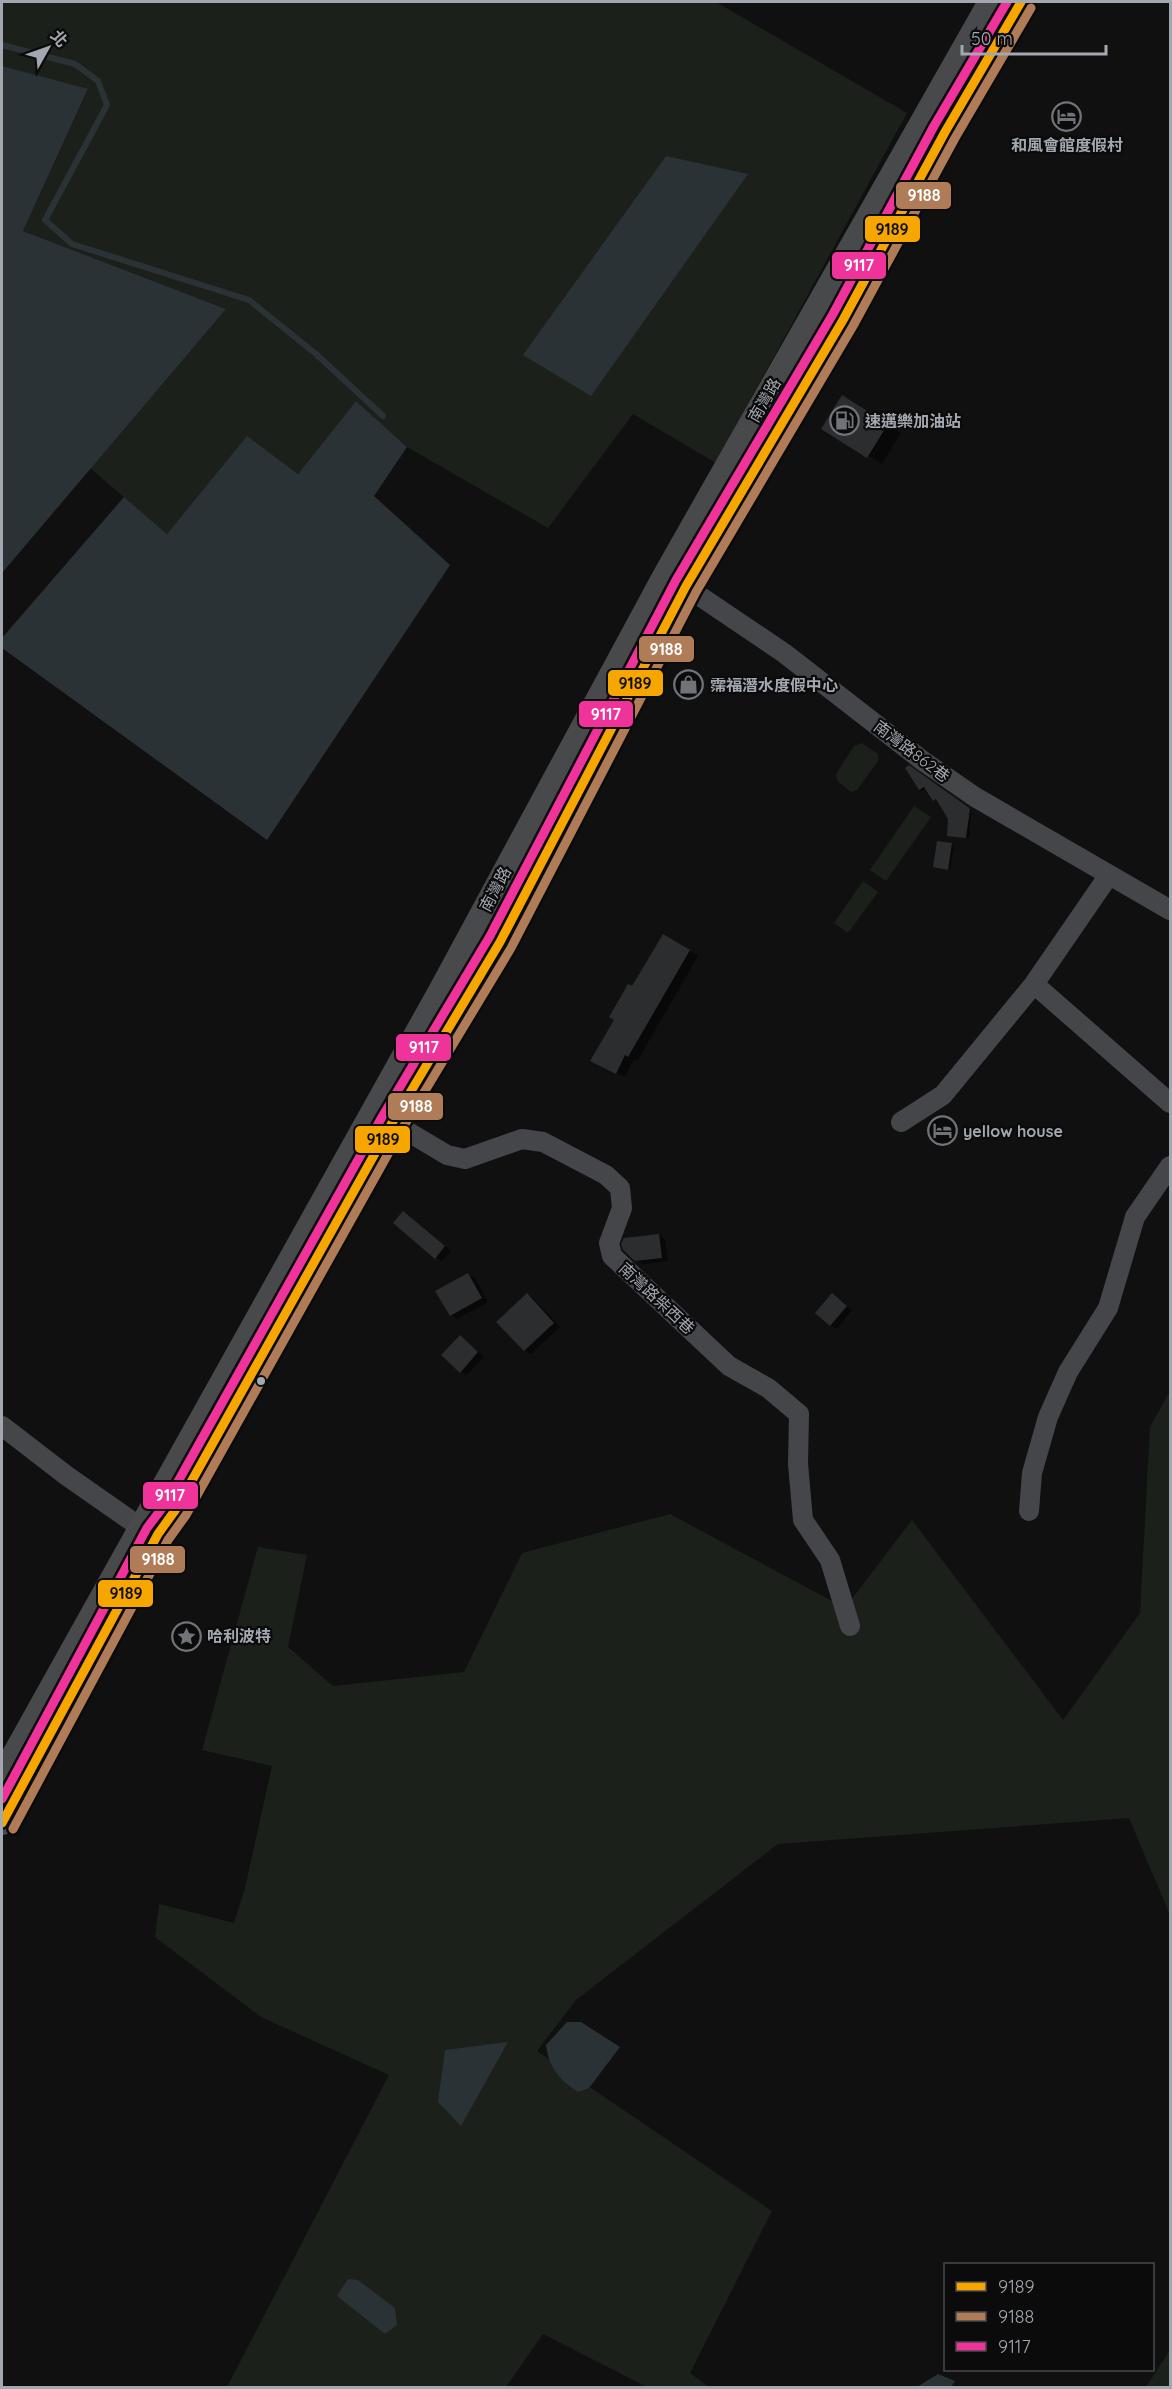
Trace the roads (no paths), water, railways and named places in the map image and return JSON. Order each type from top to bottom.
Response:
[{"type":"main road","name":"南灣路","points":[[2,1776],[149,1531],[176,1509],[383,1117],[500,942],[676,579],[990,2]]},
{"type":"main road","name":"南灣路","points":[[676,579],[843,320],[945,132],[1021,2]]},
{"type":"main road","name":"南灣路","points":[[2,1823],[149,1531]]},
{"type":"street","points":[[924,120],[945,132]]},
{"type":"street","name":"南灣路862巷","points":[[676,579],[784,653],[923,761],[975,797],[1170,910]]},
{"type":"street","points":[[901,1122],[943,1095],[1034,984],[1109,875]]},
{"type":"street","points":[[1034,984],[1170,1102]]},
{"type":"street","name":"南灣路柴西巷","points":[[383,1117],[447,1155],[465,1159],[522,1139],[543,1142],[606,1175],[620,1188],[622,1208],[609,1243],[612,1256],[729,1366],[768,1388],[799,1414],[798,1464],[803,1520],[830,1560],[850,1626]]},
{"type":"street","points":[[1029,1511],[1032,1473],[1048,1417],[1068,1372],[1108,1308],[1135,1217],[1170,1166]]},
{"type":"street","points":[[2,1426],[67,1476],[149,1531]]},
{"type":"waterway","points":[[2,45],[75,64],[98,81],[107,105],[45,220],[72,244],[249,300],[316,354],[383,416]]},
{"type":"place","name":"和風會館度假村","points":[[1067,117]]},
{"type":"place","name":"速邁樂加油站","points":[[844,421]]},
{"type":"place","name":"霈福潛水度假中心","points":[[689,685]]},
{"type":"place","name":"yellow house","points":[[942,1131]]},
{"type":"place","name":"哈利波特","points":[[186,1636]]}]
